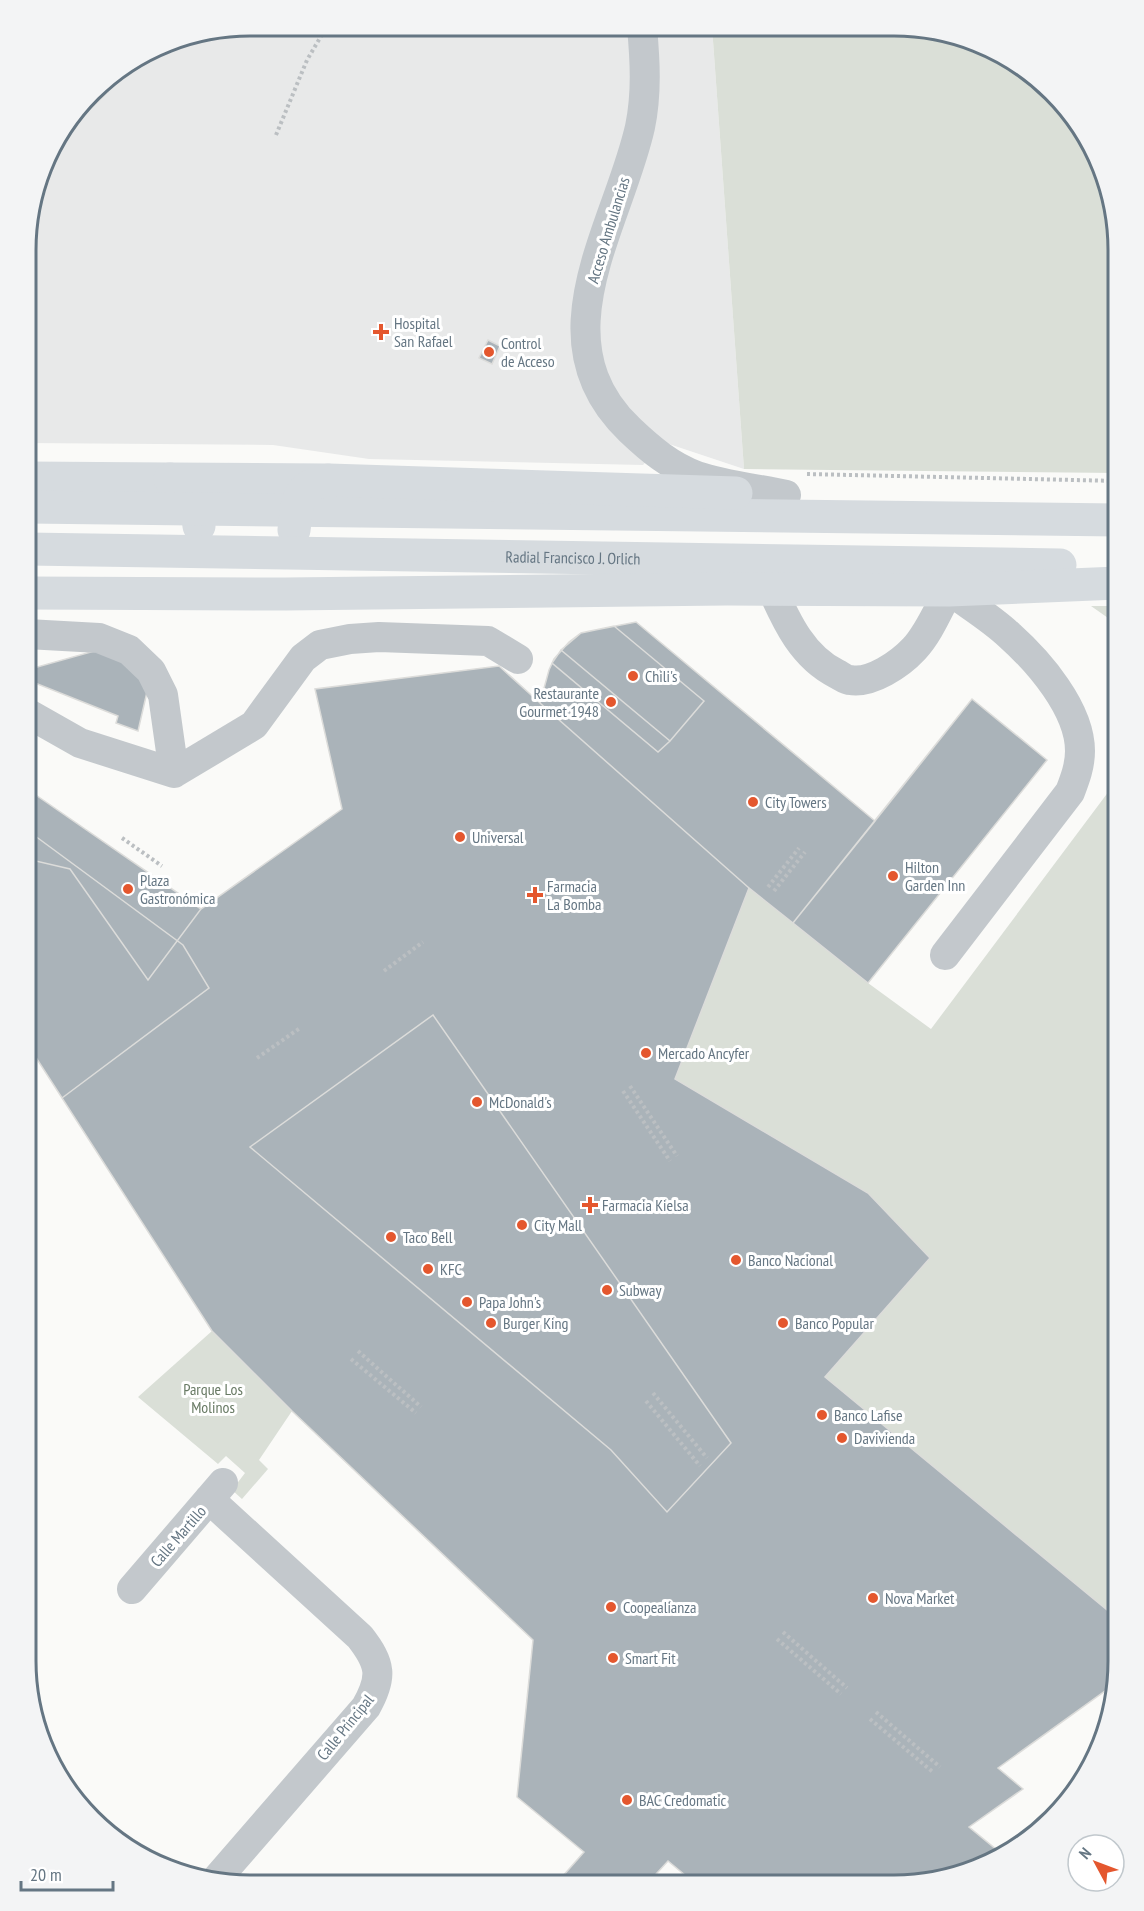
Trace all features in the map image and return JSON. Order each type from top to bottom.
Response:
[{"type":"main road","points":[[36,478],[794,484],[1108,496]]},
{"type":"main road","points":[[170,479],[187,488],[196,504],[208,593]]},
{"type":"main road","points":[[285,594],[298,498],[308,486],[329,480]]},
{"type":"main road","points":[[36,507],[1108,520]]},
{"type":"main road","name":"Radial Francisco J. Orlich","points":[[36,549],[1108,566]]},
{"type":"main road","points":[[36,593],[285,594],[772,589],[949,591],[1108,583]]},
{"type":"street","name":"Acceso Ambulancias","points":[[643,36],[645,98],[640,128],[601,242],[589,292],[586,328],[593,376],[604,398],[619,419],[654,452],[680,468],[699,477],[794,484]]},
{"type":"street","points":[[772,589],[788,624],[806,650],[828,669],[850,680],[872,677],[883,672],[893,667],[915,648],[949,591],[1008,634],[1044,671],[1076,724],[1080,751],[1077,774],[1070,792],[945,955]]},
{"type":"street","points":[[36,634],[99,638],[129,650],[151,671],[163,695],[174,773]]},
{"type":"street","points":[[36,718],[80,743],[174,773],[254,725],[303,658],[320,645],[350,639],[379,637],[488,641],[518,659]]},
{"type":"street","name":"Calle Martillo","points":[[132,1588],[216,1491]]},
{"type":"street","name":"Calle Principal","points":[[216,1491],[360,1637],[371,1651],[377,1666],[376,1689],[366,1707],[222,1873]]},
{"type":"path","points":[[276,135],[307,60],[321,36]]},
{"type":"path","points":[[794,484],[1108,481]]},
{"type":"path","points":[[122,838],[162,866]]},
{"type":"path","points":[[768,887],[799,848]]},
{"type":"path","points":[[774,891],[805,852]]},
{"type":"path","points":[[384,971],[423,942]]},
{"type":"path","points":[[257,1058],[300,1028]]},
{"type":"path","points":[[630,1086],[677,1156]]},
{"type":"path","points":[[622,1091],[670,1161]]},
{"type":"path","points":[[358,1351],[421,1407]]},
{"type":"path","points":[[351,1359],[416,1413]]},
{"type":"path","points":[[653,1393],[707,1458]]},
{"type":"path","points":[[646,1401],[700,1466]]},
{"type":"path","points":[[783,1632],[847,1688]]},
{"type":"path","points":[[777,1639],[841,1694]]},
{"type":"path","points":[[876,1712],[940,1767]]},
{"type":"path","points":[[870,1719],[934,1773]]},
{"type":"shaded area","name":"Hospital San Rafael","points":[[236,36],[713,36],[744,469],[663,442],[643,465],[369,459],[273,445],[36,443],[36,236],[40,209],[52,168],[72,131],[83,116],[108,93],[109,89],[131,72],[168,52],[195,43]]},
{"type":"green space","points":[[713,36],[908,36],[963,47],[1013,72],[1055,109],[1072,131],[1092,168],[1101,195],[1108,236],[1108,473],[744,469]]},
{"type":"green space","points":[[1091,606],[1108,606],[1108,618]]},
{"type":"green space","points":[[1108,792],[1108,1611],[825,1377],[930,1258],[868,1193],[675,1079],[749,888],[868,983],[931,1029]]},
{"type":"green space","name":"Parque Los Molinos","points":[[212,1331],[292,1411],[259,1460],[268,1469],[242,1499],[232,1490],[245,1473],[226,1456],[218,1464],[138,1397]]},
{"type":"building","points":[[107,91],[108,92],[85,114]]},
{"type":"building","points":[[488,340],[500,346],[492,364],[479,358]]},
{"type":"building","name":"City Mall","points":[[636,622],[875,821],[793,923],[749,888],[675,1079],[868,1193],[930,1258],[825,1377],[1108,1611],[1106,1690],[998,1768],[1023,1789],[969,1827],[996,1849],[963,1864],[908,1875],[685,1875],[668,1861],[655,1875],[564,1875],[584,1852],[517,1797],[533,1640],[292,1411],[212,1331],[36,1058],[36,795],[201,909],[342,809],[315,689],[499,666],[540,703],[554,659],[569,642],[581,633]]},
{"type":"building","name":"City Towers","points":[[636,622],[875,821],[972,699],[1047,760],[868,983],[749,888],[540,703],[554,659],[569,642],[581,633]]},
{"type":"building","name":"Chili's","points":[[614,626],[704,701],[670,741],[561,650],[581,633]]},
{"type":"building","points":[[105,648],[150,679],[138,731],[116,723],[118,716],[36,683],[36,667]]},
{"type":"building","name":"Restaurante Gourmet 1948","points":[[561,650],[670,741],[658,752],[552,663]]},
{"type":"building","name":"Hilton Garden Inn","points":[[972,699],[1047,760],[868,983],[793,923]]},
{"type":"building","name":"Plaza Gastronómica","points":[[36,795],[201,909],[148,980],[70,869],[36,861]]},
{"type":"building","points":[[36,837],[183,945],[209,988],[62,1098],[36,1058]]},
{"type":"building","points":[[433,1015],[731,1443],[667,1512],[611,1450],[250,1147]]},
{"type":"place","name":"Hospital San Rafael","points":[[381,332]]},
{"type":"place","name":"Control de Acceso","points":[[489,352]]},
{"type":"place","name":"Chili's","points":[[633,676]]},
{"type":"place","name":"Restaurante Gourmet 1948","points":[[611,702]]},
{"type":"place","name":"City Towers","points":[[753,802]]},
{"type":"place","name":"Universal","points":[[460,837]]},
{"type":"place","name":"Hilton Garden Inn","points":[[893,876]]},
{"type":"place","name":"Plaza Gastronómica","points":[[128,889]]},
{"type":"place","name":"Farmacia La Bomba","points":[[535,895]]},
{"type":"place","name":"Mercado Ancyfer","points":[[646,1053]]},
{"type":"place","name":"McDonald's","points":[[477,1102]]},
{"type":"place","name":"Farmacia Kielsa","points":[[590,1205]]},
{"type":"place","name":"City Mall","points":[[522,1225]]},
{"type":"place","name":"Taco Bell","points":[[391,1237]]},
{"type":"place","name":"Banco Nacional","points":[[736,1260]]},
{"type":"place","name":"KFC","points":[[428,1269]]},
{"type":"place","name":"Subway","points":[[607,1290]]},
{"type":"place","name":"Papa John's","points":[[467,1302]]},
{"type":"place","name":"Burger King","points":[[491,1323]]},
{"type":"place","name":"Banco Popular","points":[[783,1323]]},
{"type":"place","name":"Banco Lafise","points":[[822,1415]]},
{"type":"place","name":"Davivienda","points":[[842,1438]]},
{"type":"place","name":"Nova Market","points":[[873,1598]]},
{"type":"place","name":"Coopealianza","points":[[611,1607]]},
{"type":"place","name":"Smart Fit","points":[[613,1658]]},
{"type":"place","name":"BAC Credomatic","points":[[627,1800]]}]
